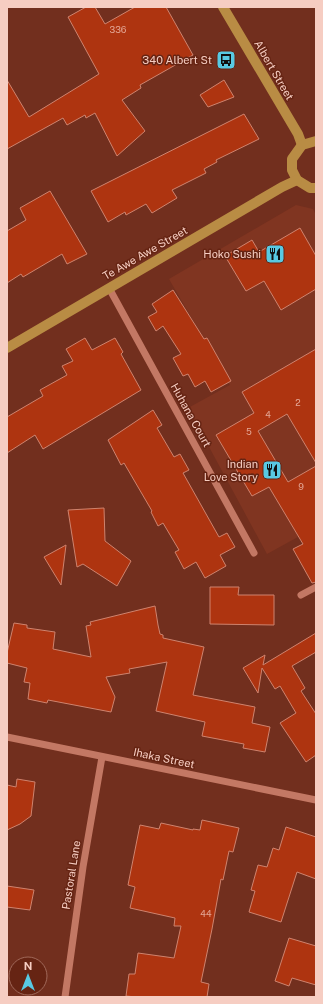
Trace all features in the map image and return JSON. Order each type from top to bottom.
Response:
[{"type":"main road","name":"Albert Street","points":[[223,7],[298,134],[302,145]]},
{"type":"main road","points":[[316,141],[302,145],[292,159],[292,170],[297,180],[310,188],[316,188]]},
{"type":"main road","name":"Te Awe Awe Street","points":[[7,348],[282,187],[297,180]]},
{"type":"street","name":"Huhana Court","points":[[109,288],[254,553]]},
{"type":"street","points":[[301,595],[316,587]]},
{"type":"street","name":"Ihaka Street","points":[[7,737],[316,800]]},
{"type":"street","name":"Pastoral Lane","points":[[65,997],[83,867],[102,756]]},
{"type":"shaded area","points":[[296,205],[313,209],[316,215],[316,527],[267,554],[188,408],[230,385],[169,279]]},
{"type":"building","points":[[86,7],[95,7],[105,24],[135,7],[166,7],[193,55],[140,85],[141,88],[122,100],[145,131],[117,156],[95,113],[86,118],[85,115],[67,125],[63,118],[7,149],[7,80],[29,117],[99,74],[68,17]]},
{"type":"building","points":[[224,80],[234,97],[208,107],[200,95]]},
{"type":"building","points":[[244,114],[259,139],[216,160],[217,162],[204,169],[206,173],[172,190],[177,198],[152,213],[146,204],[126,215],[125,212],[108,222],[91,191]]},
{"type":"building","points":[[50,191],[87,254],[67,264],[62,254],[23,277],[21,274],[7,283],[7,231],[26,220],[20,208]]},
{"type":"building","points":[[300,228],[316,256],[316,289],[281,310],[264,281],[246,291],[225,256],[252,240],[259,252]]},
{"type":"building","points":[[173,290],[204,339],[207,338],[231,381],[211,392],[205,381],[195,387],[188,374],[183,376],[173,358],[181,354],[163,326],[156,331],[148,317],[157,312],[152,304]]},
{"type":"building","points":[[85,338],[92,350],[115,338],[123,352],[121,354],[141,390],[43,449],[35,435],[7,453],[7,417],[43,396],[40,390],[67,375],[62,366],[73,361],[66,349]]},
{"type":"building","points":[[316,349],[316,463],[287,414],[258,431],[288,482],[316,466],[316,582],[312,583],[293,549],[303,544],[269,487],[252,496],[216,435],[254,413],[242,392]]},
{"type":"building","points":[[153,410],[162,425],[157,428],[174,457],[180,454],[189,470],[183,473],[219,537],[227,533],[235,547],[220,555],[226,566],[205,578],[196,562],[184,569],[175,552],[179,550],[163,523],[158,526],[151,512],[152,511],[124,463],[121,465],[108,440]]},
{"type":"building","points":[[104,508],[105,541],[131,561],[117,586],[83,564],[77,567],[68,510]]},
{"type":"building","points":[[66,545],[61,585],[44,557]]},
{"type":"building","points":[[210,587],[239,587],[238,595],[274,595],[274,625],[210,624]]},
{"type":"building","points":[[155,606],[160,634],[163,635],[163,638],[204,647],[193,695],[255,707],[252,723],[270,727],[265,752],[243,748],[244,744],[202,736],[205,722],[156,711],[167,662],[129,669],[130,673],[106,677],[115,697],[111,712],[48,700],[47,703],[28,699],[30,683],[24,682],[27,668],[7,663],[7,653],[14,623],[27,625],[27,628],[55,632],[53,649],[91,657],[86,626],[91,625],[90,622]]},
{"type":"building","points":[[316,633],[316,652],[292,666],[305,688],[301,691],[316,714],[316,755],[306,762],[280,723],[296,713],[280,686],[275,689],[262,668],[258,693],[243,668],[265,655],[263,665]]},
{"type":"building","points":[[17,779],[35,782],[31,816],[20,824],[7,830],[7,785],[16,787]]},
{"type":"building","points":[[202,820],[239,828],[233,852],[229,851],[223,880],[221,879],[201,982],[209,984],[207,997],[126,996],[129,974],[135,974],[138,953],[174,958],[181,926],[174,926],[175,918],[130,908],[135,887],[128,885],[140,825],[159,829],[161,823],[193,830],[200,830]]},
{"type":"building","points":[[286,827],[316,837],[316,879],[297,872],[281,922],[249,912],[255,891],[251,890],[258,865],[267,867],[273,848],[279,850]]},
{"type":"building","points":[[7,886],[34,890],[30,910],[7,907]]},
{"type":"building","points":[[289,938],[316,946],[316,985],[292,978],[289,986],[275,981]]},
{"type":"place","name":"340 Albert St","points":[[226,60]]},
{"type":"place","name":"Hoko Sushi","points":[[275,254]]},
{"type":"place","name":"Indian Love Story","points":[[272,470]]}]
